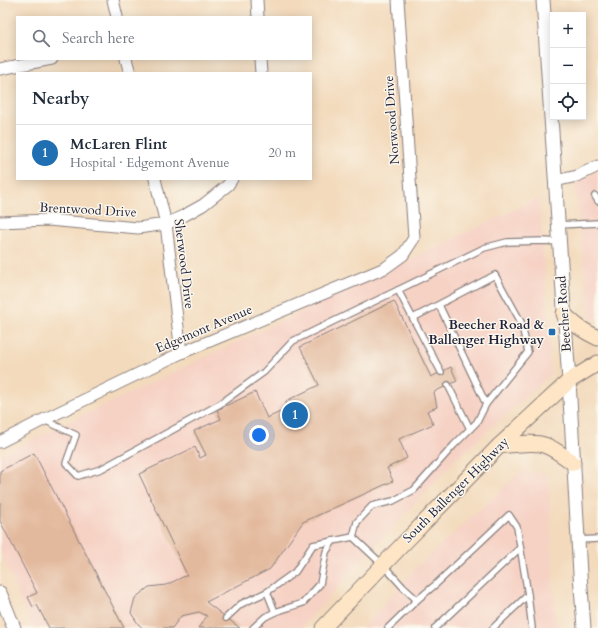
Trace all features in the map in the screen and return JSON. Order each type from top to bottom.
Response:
[{"type":"main road","points":[[564,314],[576,326],[598,338]]},
{"type":"main road","name":"South Ballenger Highway","points":[[323,628],[499,446],[569,381],[598,363]]},
{"type":"main road","points":[[499,446],[528,443],[543,444],[559,452],[573,463]]},
{"type":"street","points":[[113,0],[116,16]]},
{"type":"street","points":[[257,0],[258,16]]},
{"type":"street","name":"Norwood Drive","points":[[398,0],[414,238]]},
{"type":"street","name":"Beecher Road","points":[[543,0],[584,628]]},
{"type":"street","points":[[0,69],[47,60]]},
{"type":"street","points":[[126,60],[130,72]]},
{"type":"street","points":[[260,60],[261,72]]},
{"type":"street","points":[[555,181],[577,176],[598,166]]},
{"type":"street","name":"Sherwood Drive","points":[[155,180],[166,224],[181,353]]},
{"type":"street","name":"Brentwood Drive","points":[[0,222],[48,220],[138,228],[166,224],[203,205],[228,185],[231,180]]},
{"type":"street","name":"Edgemont Avenue","points":[[0,442],[181,353],[385,268],[403,255],[414,238]]},
{"type":"street","points":[[0,593],[14,628]]},
{"type":"lane","points":[[595,196],[598,201]]},
{"type":"lane","points":[[558,225],[598,223]]},
{"type":"lane","points":[[43,420],[76,435],[66,463],[78,476],[101,469],[220,404],[264,372],[293,341],[484,248],[507,242],[559,242]]},
{"type":"lane","points":[[353,537],[357,522],[372,506],[394,501],[414,490],[454,445],[477,422],[486,404],[528,352],[520,322],[495,275],[414,318]]},
{"type":"lane","points":[[398,290],[441,372]]},
{"type":"lane","points":[[439,305],[486,404]]},
{"type":"lane","points":[[448,385],[470,428]]},
{"type":"lane","points":[[388,628],[509,515],[517,527],[532,628]]},
{"type":"lane","points":[[226,618],[241,604],[267,592],[295,572],[313,545],[353,537]]},
{"type":"lane","points":[[353,537],[417,600]]},
{"type":"lane","points":[[578,540],[598,539]]},
{"type":"lane","points":[[253,628],[264,616],[303,603],[320,584],[326,552],[333,541]]},
{"type":"lane","points":[[435,628],[520,548]]},
{"type":"lane","points":[[267,592],[275,612]]},
{"type":"lane","points":[[493,628],[528,595]]},
{"type":"shaded area","points":[[598,170],[598,320],[590,319],[575,181]]},
{"type":"shaded area","points":[[539,198],[551,374],[455,460],[301,628],[32,628],[0,550],[0,455]]},
{"type":"shaded area","points":[[522,471],[548,474],[554,609],[557,628],[363,628],[415,569]]},
{"type":"building","points":[[394,301],[431,377],[451,367],[457,381],[434,392],[437,407],[427,411],[433,424],[399,439],[407,458],[387,468],[393,481],[303,522],[270,569],[206,602],[240,628],[198,628],[207,616],[199,612],[181,616],[172,628],[143,628],[139,625],[131,613],[135,598],[149,587],[166,585],[187,575],[139,474],[195,447],[200,458],[206,455],[194,431],[221,419],[217,410],[255,392],[267,418],[287,409],[286,401],[319,385],[300,347]]},
{"type":"building","points":[[34,453],[124,628],[49,628],[37,605],[33,607],[28,597],[37,593],[0,521],[0,471]]},
{"type":"place","name":"Beecher Road & Ballenger Highway","points":[[552,332]]},
{"type":"place","name":"McLaren Flint","points":[[295,415]]}]
